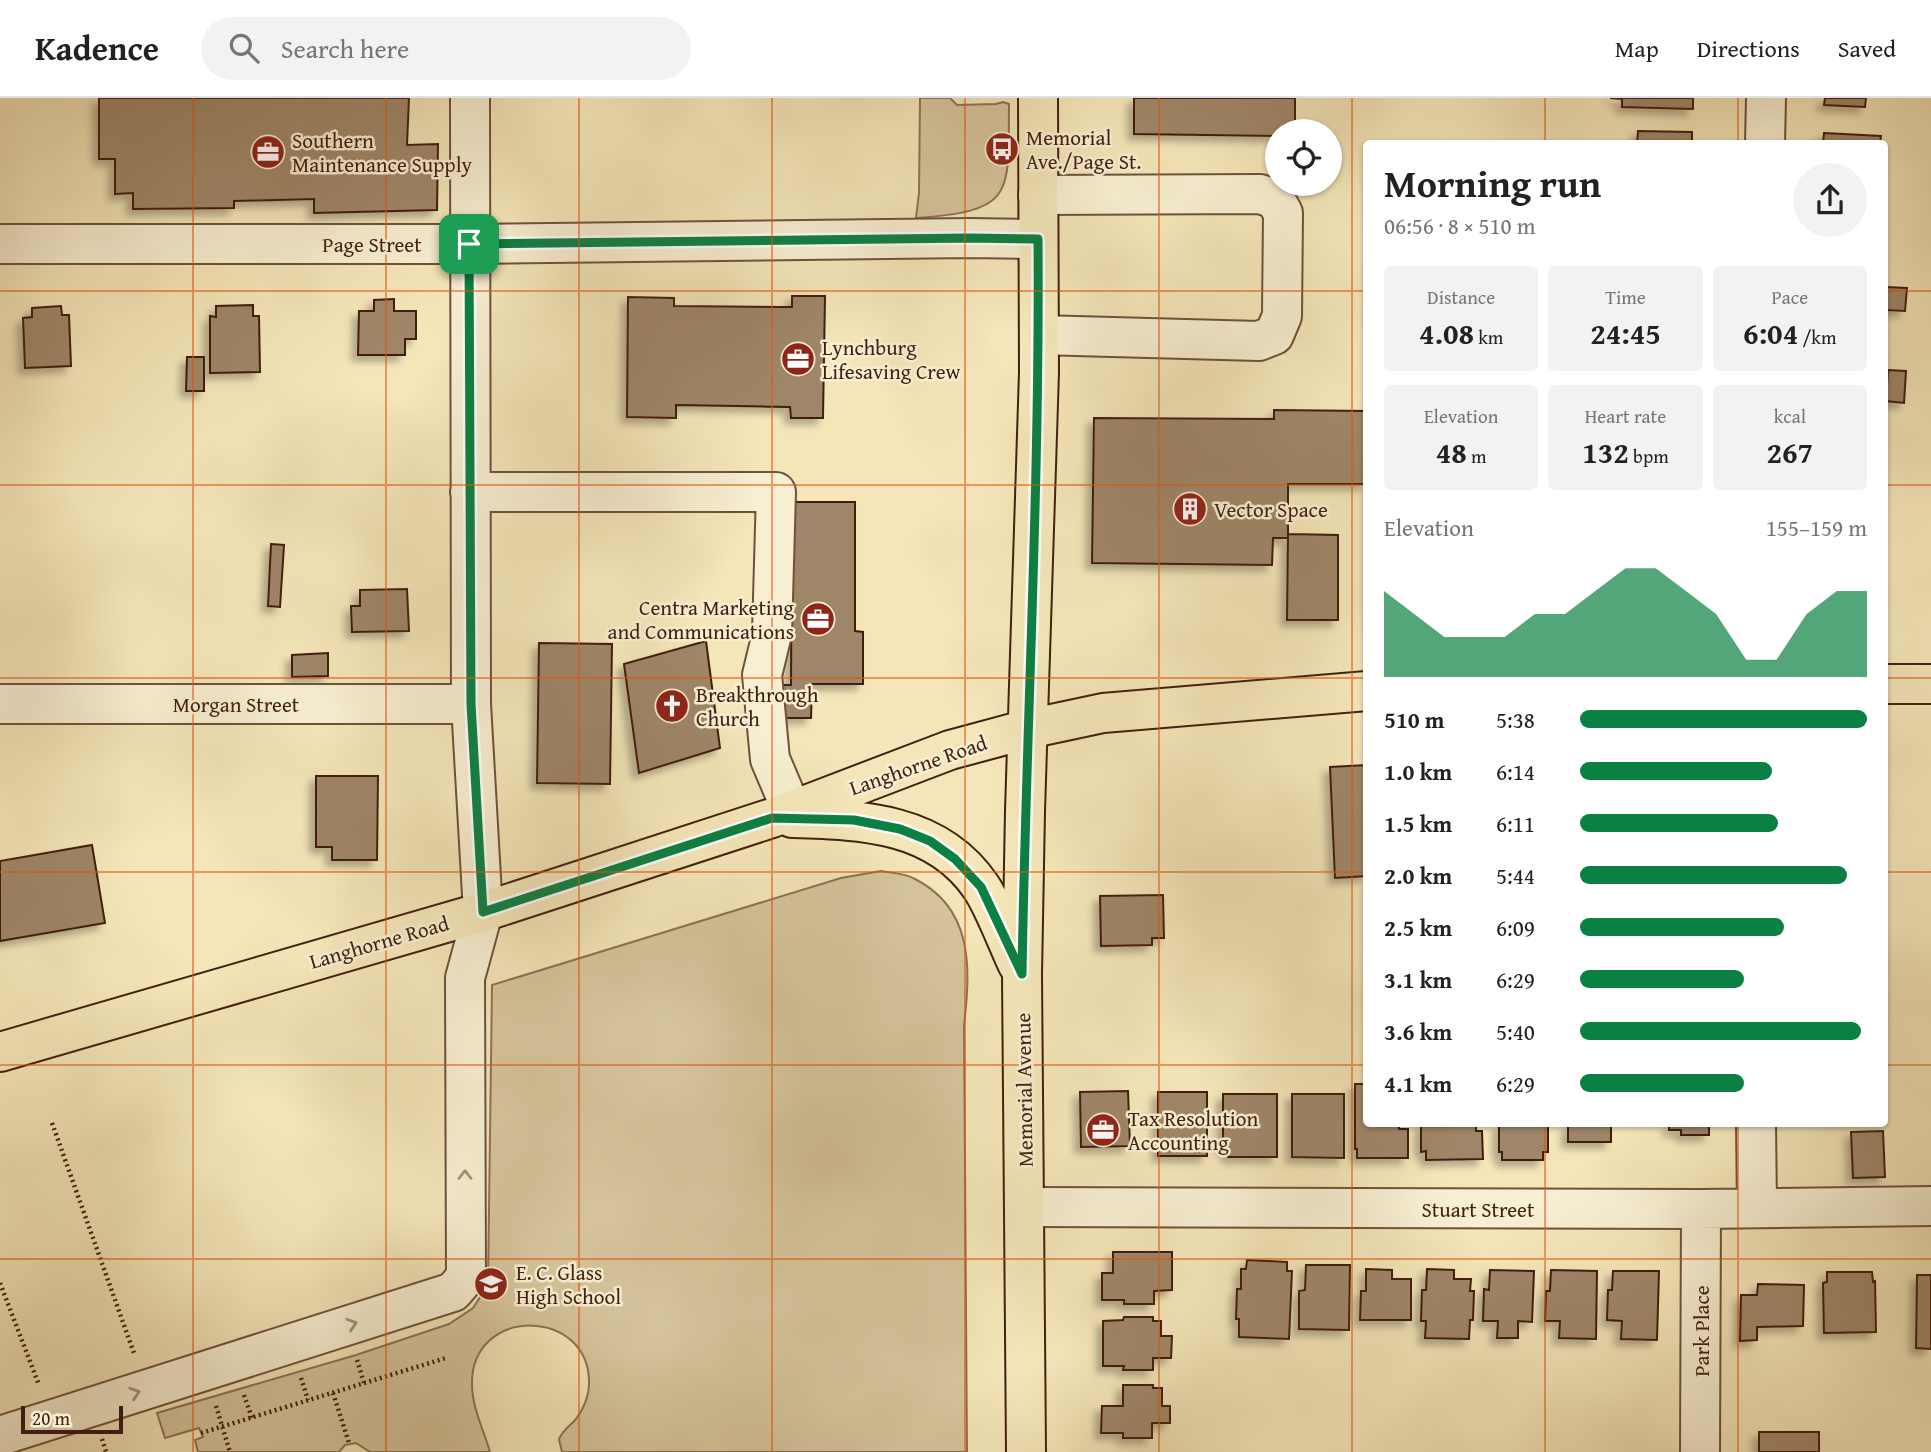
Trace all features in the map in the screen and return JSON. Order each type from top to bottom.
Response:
[{"type":"main road","name":"Memorial Avenue","points":[[1026,1452],[1022,974],[1024,811],[1039,335],[1038,98]]},
{"type":"main road","points":[[1888,684],[1931,684]]},
{"type":"main road","name":"Langhorne Road","points":[[0,1052],[483,912],[782,815],[950,750],[1028,729],[1103,713],[1363,691]]},
{"type":"main road","points":[[782,815],[854,820],[900,829],[930,841],[955,859],[981,887],[1022,974]]},
{"type":"street","points":[[0,1436],[453,1292],[466,1277],[465,978],[483,912],[471,704],[470,98]]},
{"type":"street","points":[[1765,140],[1766,98]]},
{"type":"street","points":[[1038,195],[1260,194],[1275,198],[1283,213],[1282,316],[1274,335],[1259,341],[1039,335]]},
{"type":"street","name":"Page Street","points":[[0,244],[469,244],[1038,239]]},
{"type":"street","points":[[470,492],[776,492],[772,634],[762,675],[770,759],[782,815]]},
{"type":"street","name":"Morgan Street","points":[[0,704],[471,704]]},
{"type":"street","points":[[1756,1127],[1757,1207]]},
{"type":"street","name":"Stuart Street","points":[[1025,1207],[1702,1209],[1931,1206]]},
{"type":"street","name":"Park Place","points":[[1700,1452],[1702,1209]]},
{"type":"path","points":[[52,1123],[135,1356]]},
{"type":"path","points":[[0,1283],[40,1389]]},
{"type":"path","points":[[356,1356],[365,1383]]},
{"type":"path","points":[[201,1433],[446,1358]]},
{"type":"path","points":[[299,1371],[308,1400]]},
{"type":"path","points":[[242,1388],[252,1418]]},
{"type":"path","points":[[333,1392],[349,1443]]},
{"type":"path","points":[[214,1397],[230,1452]]},
{"type":"shaded area","points":[[920,98],[950,98],[957,105],[1003,102],[1009,104],[1006,178],[1000,192],[989,203],[973,210],[949,215],[916,218],[919,193]]},
{"type":"shaded area","points":[[881,871],[913,878],[933,890],[947,905],[957,922],[967,961],[964,1025],[967,1452],[562,1452],[559,1439],[579,1415],[588,1393],[584,1359],[571,1340],[552,1329],[530,1326],[509,1329],[490,1340],[477,1359],[473,1393],[490,1452],[370,1452],[356,1443],[345,1445],[339,1452],[198,1452],[195,1440],[203,1437],[199,1428],[165,1438],[157,1413],[356,1355],[449,1324],[473,1308],[488,1285],[492,985],[841,878]]},
{"type":"building","name":"Southern Maintenance Supply","points":[[99,98],[409,98],[407,145],[438,144],[437,210],[314,213],[314,199],[234,201],[234,208],[133,209],[133,193],[115,194],[115,159],[99,159]]},
{"type":"building","points":[[1134,98],[1295,98],[1295,119],[1265,119],[1265,136],[1134,134]]},
{"type":"building","points":[[1610,98],[1693,98],[1693,109],[1622,107],[1622,99]]},
{"type":"building","points":[[1825,98],[1866,98],[1865,107],[1824,105]]},
{"type":"building","points":[[1638,131],[1692,132],[1692,140],[1637,140]]},
{"type":"building","points":[[1824,133],[1881,136],[1880,140],[1823,140]]},
{"type":"building","points":[[1888,287],[1907,288],[1905,311],[1888,310]]},
{"type":"building","points":[[792,296],[825,296],[823,418],[791,418],[790,407],[676,405],[676,418],[627,417],[628,297],[674,298],[674,306],[792,307]]},
{"type":"building","points":[[394,299],[394,311],[416,311],[416,339],[405,339],[405,355],[358,355],[359,311],[374,311],[374,300]]},
{"type":"building","points":[[253,305],[253,316],[259,316],[260,372],[210,373],[210,316],[216,317],[216,306]]},
{"type":"building","points":[[61,306],[62,315],[69,315],[71,366],[25,368],[23,318],[32,317],[32,308]]},
{"type":"building","points":[[187,357],[204,357],[204,391],[186,391]]},
{"type":"building","points":[[1888,370],[1906,371],[1904,403],[1888,401]]},
{"type":"building","name":"Vector Space","points":[[1274,410],[1363,411],[1363,484],[1288,484],[1288,538],[1273,538],[1272,565],[1092,563],[1094,418],[1274,419]]},
{"type":"building","points":[[792,502],[855,502],[855,631],[863,632],[863,684],[812,684],[811,718],[781,718],[781,685],[791,685]]},
{"type":"building","points":[[1288,534],[1338,535],[1338,620],[1287,620]]},
{"type":"building","points":[[271,544],[284,545],[280,607],[268,606]]},
{"type":"building","points":[[407,589],[409,631],[352,632],[351,606],[360,606],[360,590]]},
{"type":"building","name":"Breakthrough Church","points":[[706,641],[720,748],[639,773],[624,664]]},
{"type":"building","points":[[539,643],[612,644],[610,784],[537,783]]},
{"type":"building","points":[[328,653],[328,676],[292,677],[292,655]]},
{"type":"building","points":[[1363,765],[1363,876],[1335,878],[1330,767]]},
{"type":"building","points":[[316,776],[378,776],[377,860],[332,860],[332,847],[316,847]]},
{"type":"building","points":[[92,845],[105,923],[0,941],[0,861]]},
{"type":"building","points":[[1163,895],[1164,938],[1152,938],[1152,945],[1101,946],[1100,896]]},
{"type":"building","points":[[1355,1084],[1363,1084],[1363,1127],[1408,1129],[1408,1158],[1357,1158]]},
{"type":"building","points":[[1128,1091],[1130,1146],[1081,1147],[1080,1092]]},
{"type":"building","points":[[1158,1092],[1207,1092],[1207,1156],[1158,1156]]},
{"type":"building","points":[[1223,1094],[1277,1094],[1277,1157],[1228,1157],[1228,1149],[1223,1149]]},
{"type":"building","points":[[1292,1094],[1344,1094],[1344,1158],[1292,1157]]},
{"type":"building","points":[[1421,1127],[1476,1127],[1476,1131],[1482,1131],[1483,1159],[1426,1160],[1426,1151],[1421,1152]]},
{"type":"building","points":[[1499,1127],[1548,1127],[1548,1152],[1543,1152],[1543,1160],[1502,1160],[1502,1152],[1499,1152]]},
{"type":"building","points":[[1568,1127],[1611,1127],[1611,1142],[1568,1142]]},
{"type":"building","points":[[1669,1127],[1709,1127],[1709,1135],[1681,1135],[1681,1130],[1669,1130]]},
{"type":"building","points":[[1883,1131],[1885,1177],[1853,1178],[1851,1132]]},
{"type":"building","points":[[1113,1252],[1172,1252],[1172,1290],[1154,1291],[1154,1304],[1124,1304],[1124,1300],[1102,1300],[1102,1273],[1113,1273]]},
{"type":"building","points":[[1247,1260],[1287,1262],[1287,1271],[1292,1271],[1289,1339],[1239,1337],[1239,1319],[1236,1319],[1237,1289],[1241,1289],[1241,1269],[1246,1269]]},
{"type":"building","points":[[1306,1265],[1350,1265],[1349,1330],[1299,1329],[1299,1291],[1305,1290]]},
{"type":"building","points":[[1366,1269],[1392,1270],[1392,1279],[1411,1279],[1411,1320],[1360,1320],[1361,1291],[1366,1291]]},
{"type":"building","points":[[1427,1269],[1454,1270],[1454,1279],[1471,1279],[1470,1291],[1474,1291],[1469,1339],[1425,1338],[1426,1321],[1421,1321],[1422,1290],[1426,1290]]},
{"type":"building","points":[[1490,1270],[1534,1271],[1532,1322],[1518,1321],[1518,1338],[1497,1338],[1498,1321],[1483,1321],[1484,1289],[1489,1290]]},
{"type":"building","points":[[1551,1270],[1597,1271],[1596,1339],[1559,1338],[1560,1321],[1545,1321],[1546,1291],[1550,1291]]},
{"type":"building","points":[[1613,1271],[1659,1271],[1657,1340],[1621,1339],[1622,1321],[1607,1320],[1608,1290],[1612,1290]]},
{"type":"building","points":[[1827,1272],[1872,1272],[1873,1282],[1875,1281],[1876,1332],[1824,1333],[1823,1283],[1827,1282]]},
{"type":"building","points":[[1917,1275],[1931,1275],[1931,1349],[1916,1348]]},
{"type":"building","points":[[1758,1284],[1804,1285],[1803,1326],[1757,1327],[1757,1340],[1740,1341],[1741,1295],[1757,1295]]},
{"type":"building","points":[[1124,1317],[1153,1317],[1153,1321],[1161,1321],[1161,1336],[1172,1336],[1171,1358],[1153,1358],[1153,1370],[1123,1370],[1124,1366],[1103,1366],[1103,1321],[1123,1320]]},
{"type":"building","points":[[1123,1385],[1153,1385],[1153,1388],[1162,1388],[1162,1406],[1170,1406],[1170,1423],[1152,1423],[1152,1438],[1123,1438],[1123,1433],[1101,1433],[1102,1406],[1123,1406]]},
{"type":"building","points":[[1759,1432],[1819,1432],[1819,1452],[1759,1452]]},
{"type":"place","name":"Memorial Ave./Page St.","points":[[1002,149]]},
{"type":"place","name":"Southern Maintenance Supply","points":[[268,152]]},
{"type":"place","name":"Lynchburg Lifesaving Crew","points":[[798,359]]},
{"type":"place","name":"Vector Space","points":[[1190,509]]},
{"type":"place","name":"Centra Marketing and Communications","points":[[818,619]]},
{"type":"place","name":"Breakthrough Church","points":[[672,706]]},
{"type":"place","name":"Tax Resolution Accounting","points":[[1103,1130]]},
{"type":"place","name":"E. C. Glass High School","points":[[491,1284]]},
{"type":"route","points":[[1038,239],[1039,372],[1028,761],[1024,811],[1022,974],[981,887],[955,859],[930,841],[900,829],[854,820],[772,818],[483,912],[471,704],[469,244],[1038,239]]}]
